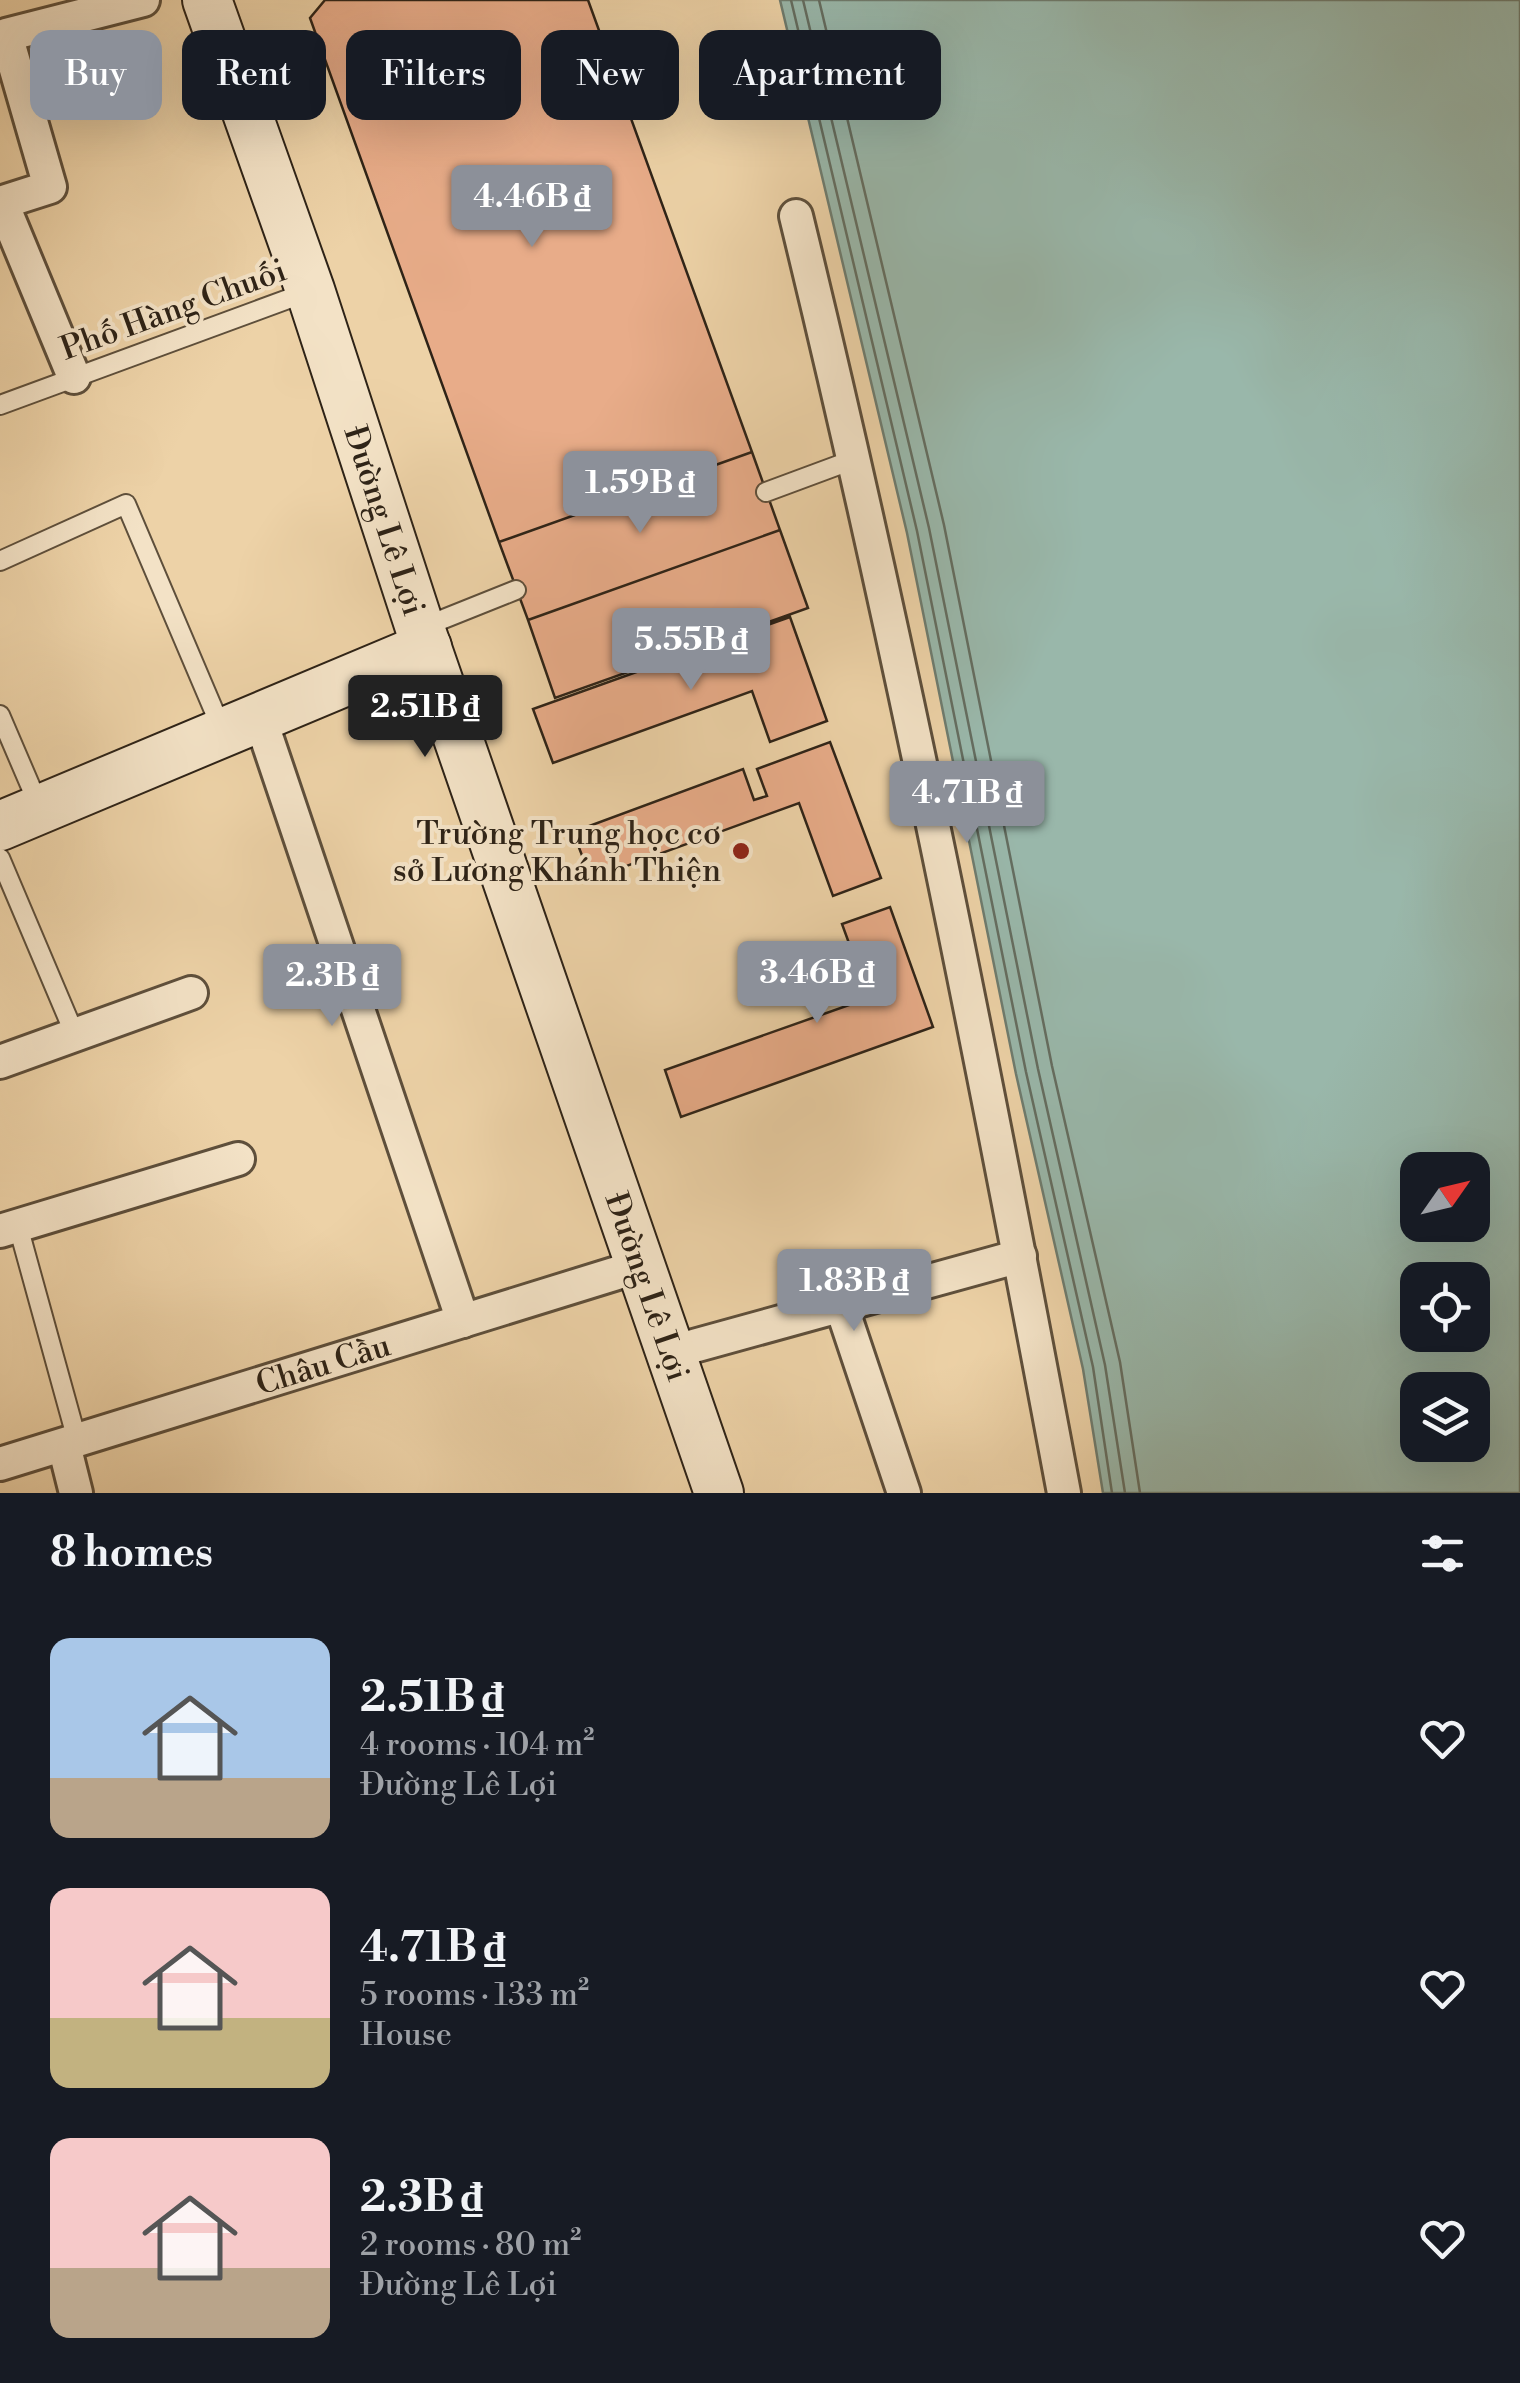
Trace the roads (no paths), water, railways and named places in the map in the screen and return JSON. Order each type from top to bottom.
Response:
[{"type":"street","name":"Đường Lê Lợi","points":[[207,0],[310,290],[424,638],[719,1493]]},
{"type":"street","points":[[74,377],[1,203],[50,187],[6,35],[132,1]]},
{"type":"street","points":[[796,216],[855,459],[1020,1256],[1064,1493]]},
{"type":"street","points":[[20,817],[242,725],[424,638]]},
{"type":"street","points":[[242,725],[463,1321]]},
{"type":"street","points":[[0,1062],[191,993]]},
{"type":"street","points":[[9,1228],[238,1158]]},
{"type":"street","points":[[672,1352],[1020,1256]]},
{"type":"street","name":"Châu Cầu","points":[[0,1464],[643,1265]]},
{"type":"street","points":[[841,1305],[904,1493]]},
{"type":"street","points":[[70,1442],[76,1493]]},
{"type":"lane","name":"Phố Hàng Chuối","points":[[0,405],[310,290]]},
{"type":"lane","points":[[766,492],[855,459]]},
{"type":"lane","points":[[0,561],[126,504],[242,725]]},
{"type":"lane","points":[[424,638],[516,590]]},
{"type":"lane","points":[[0,714],[20,817]]},
{"type":"lane","points":[[0,858],[75,1035]]},
{"type":"lane","points":[[9,1228],[70,1442]]},
{"type":"water","points":[[780,0],[1520,0],[1520,1493],[1103,1493],[1083,1369],[1016,1074],[907,533],[809,120],[941,120],[941,30],[787,30]]},
{"type":"place","name":"Trường Trung học cơ sở Lương Khánh Thiện","points":[[741,851]]}]
